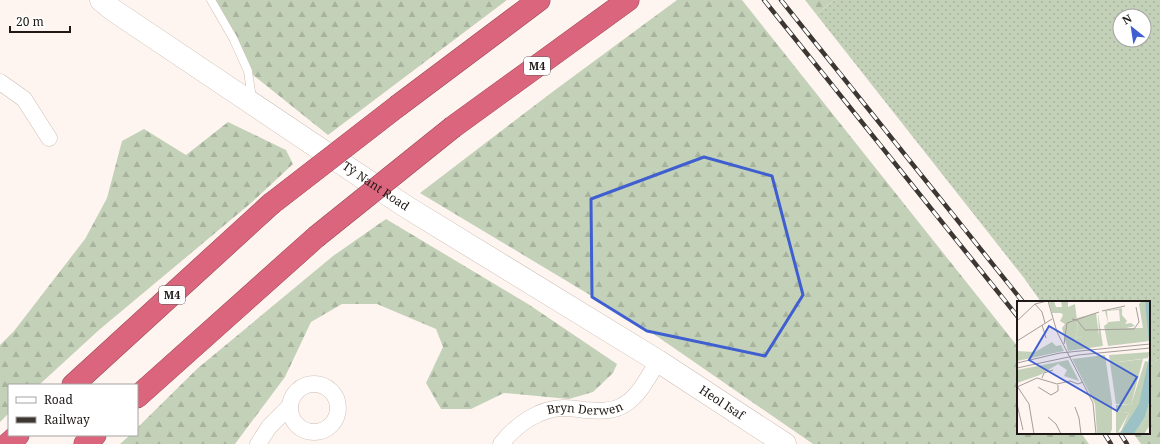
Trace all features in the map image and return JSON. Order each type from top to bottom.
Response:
[{"type":"highway","name":"M4","points":[[74,384],[271,204],[399,104],[539,0]]},
{"type":"highway","name":"M4","points":[[138,396],[316,237],[453,127],[625,2]]},
{"type":"highway","points":[[8,444],[17,436]]},
{"type":"highway","points":[[85,444],[94,436]]},
{"type":"main road","name":"Tŷ Nant Road","points":[[101,0],[112,10],[405,206],[658,361]]},
{"type":"main road","name":"Heol Isaf","points":[[658,361],[785,444]]},
{"type":"street","points":[[0,82],[24,99],[49,138]]},
{"type":"street","name":"Bryn Derwen","points":[[501,444],[527,420],[552,409],[564,408],[606,411],[621,406],[641,389],[658,361]]},
{"type":"street","points":[[258,444],[269,427],[290,406]]},
{"type":"lane","points":[[211,0],[233,38],[248,71],[253,103]]},
{"type":"highlighted area","points":[[704,157],[772,176],[803,295],[765,356],[647,331],[592,297],[591,199]]},
{"type":"green space","points":[[211,0],[507,0],[328,135],[248,71]]},
{"type":"green space","points":[[677,0],[742,0],[1017,346],[1017,434],[1082,434],[1089,444],[813,444],[645,328],[420,193],[555,90]]},
{"type":"green space","points":[[805,0],[835,0],[816,14]]},
{"type":"green space","points":[[835,0],[1160,0],[1160,358],[1150,364],[1150,301],[1040,301],[1024,278],[816,14]]},
{"type":"green space","points":[[228,122],[286,150],[293,164],[251,203],[99,330],[40,384],[8,384],[8,414],[0,422],[0,345],[14,331],[85,239],[107,198],[122,141],[144,129],[186,155]]},
{"type":"green space","points":[[386,219],[528,304],[617,364],[613,373],[593,392],[569,399],[504,393],[471,409],[441,409],[426,383],[443,347],[436,329],[377,304],[342,304],[311,322],[285,377],[235,444],[120,444],[129,436],[138,436],[138,427],[198,368],[333,256]]},
{"type":"green space","points":[[1160,358],[1160,444],[1141,444],[1134,434],[1150,434],[1150,364]]},
{"type":"railway","points":[[764,0],[1017,316]]},
{"type":"railway","points":[[781,0],[1022,301]]},
{"type":"railway","points":[[1105,434],[1111,444]]},
{"type":"railway","points":[[1121,434],[1127,444]]}]
